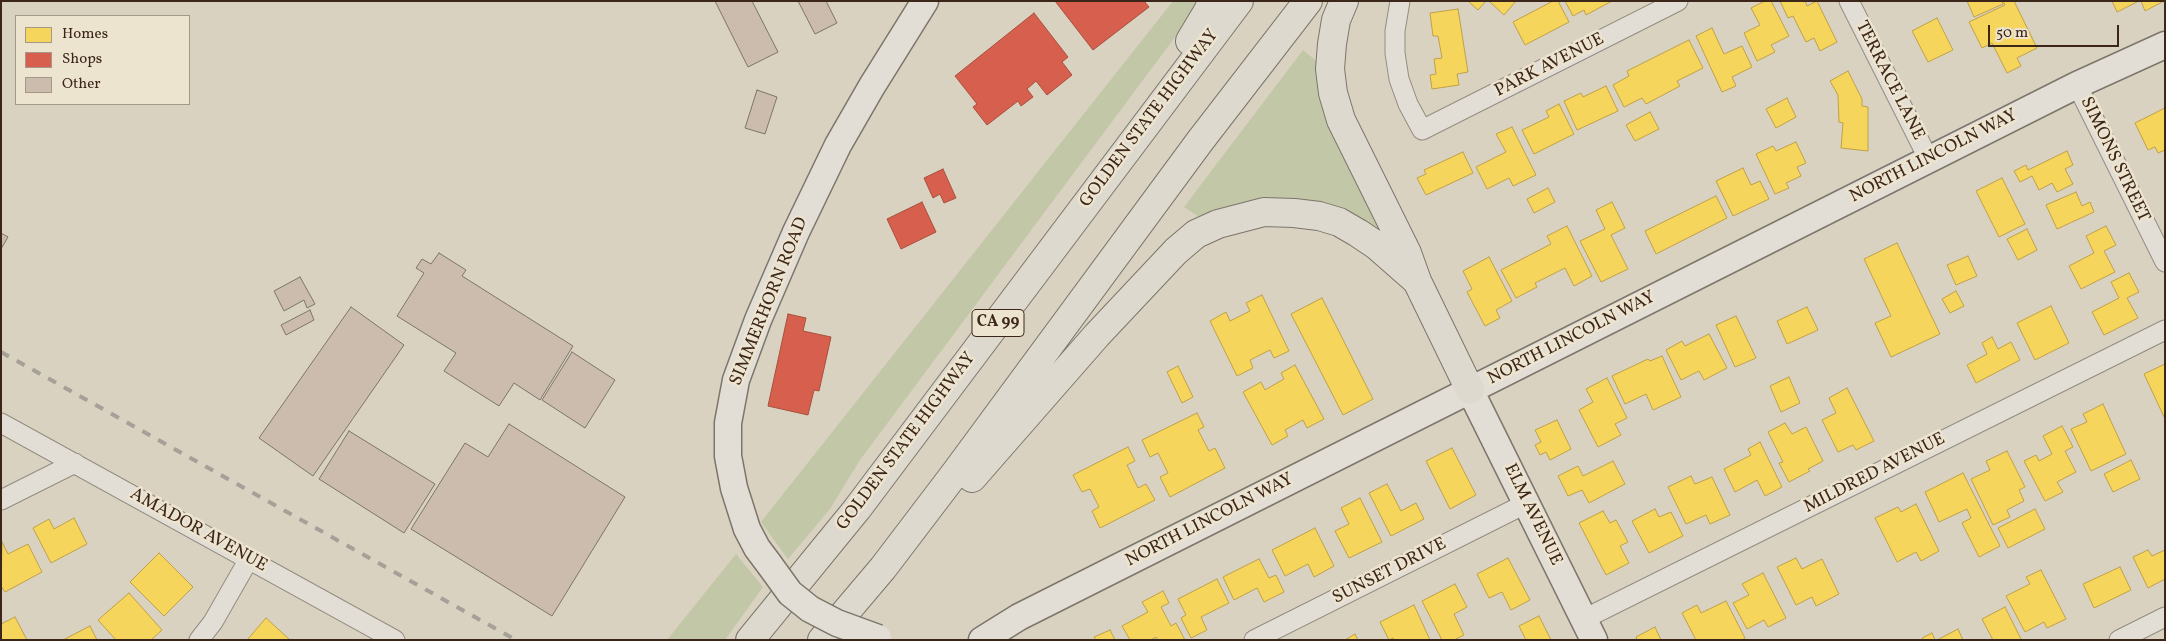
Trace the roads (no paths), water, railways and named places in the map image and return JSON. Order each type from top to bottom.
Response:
[{"type":"highway","points":[[1115,165],[1198,29],[1212,1]]},
{"type":"highway","name":"GOLDEN STATE HIGHWAY","points":[[750,640],[857,509],[1239,1]]},
{"type":"highway","name":"CA 99","points":[[822,640],[883,568],[1200,141],[1308,1]]},
{"type":"highway","points":[[1344,1],[1336,20],[1330,69],[1333,93],[1341,120],[1407,253],[1416,281],[1470,390]]},
{"type":"highway","points":[[883,568],[968,482],[1169,258],[1196,234],[1218,224],[1264,212],[1318,216],[1339,222],[1358,233],[1376,245],[1416,281]]},
{"type":"main road","name":"SIMMERHORN ROAD","points":[[880,639],[836,623],[810,609],[790,593],[757,548],[747,529],[734,488],[728,456],[728,423],[736,380],[758,320],[796,232],[838,145],[872,86],[926,1]]},
{"type":"main road","name":"NORTH LINCOLN WAY","points":[[982,640],[1020,617],[1470,390],[2077,85],[2165,45]]},
{"type":"main road","name":"ELM AVENUE","points":[[1470,390],[1589,630]]},
{"type":"street","name":"PARK AVENUE","points":[[1400,1],[1395,31],[1394,53],[1399,79],[1408,104],[1422,130],[1678,1]]},
{"type":"street","name":"TERRACE LANE","points":[[1850,1],[1929,160]]},
{"type":"street","name":"SIMONS STREET","points":[[2077,85],[2165,262]]},
{"type":"street","name":"MILDRED AVENUE","points":[[1589,630],[2165,330]]},
{"type":"street","name":"AMADOR AVENUE","points":[[1,423],[395,640]]},
{"type":"street","points":[[1,500],[75,463]]},
{"type":"street","name":"SUNSET DRIVE","points":[[1254,640],[1527,504]]},
{"type":"street","points":[[199,640],[213,622],[249,559]]},
{"type":"street","points":[[2119,640],[2165,617]]},
{"type":"railway","points":[[1,352],[516,640]]}]
